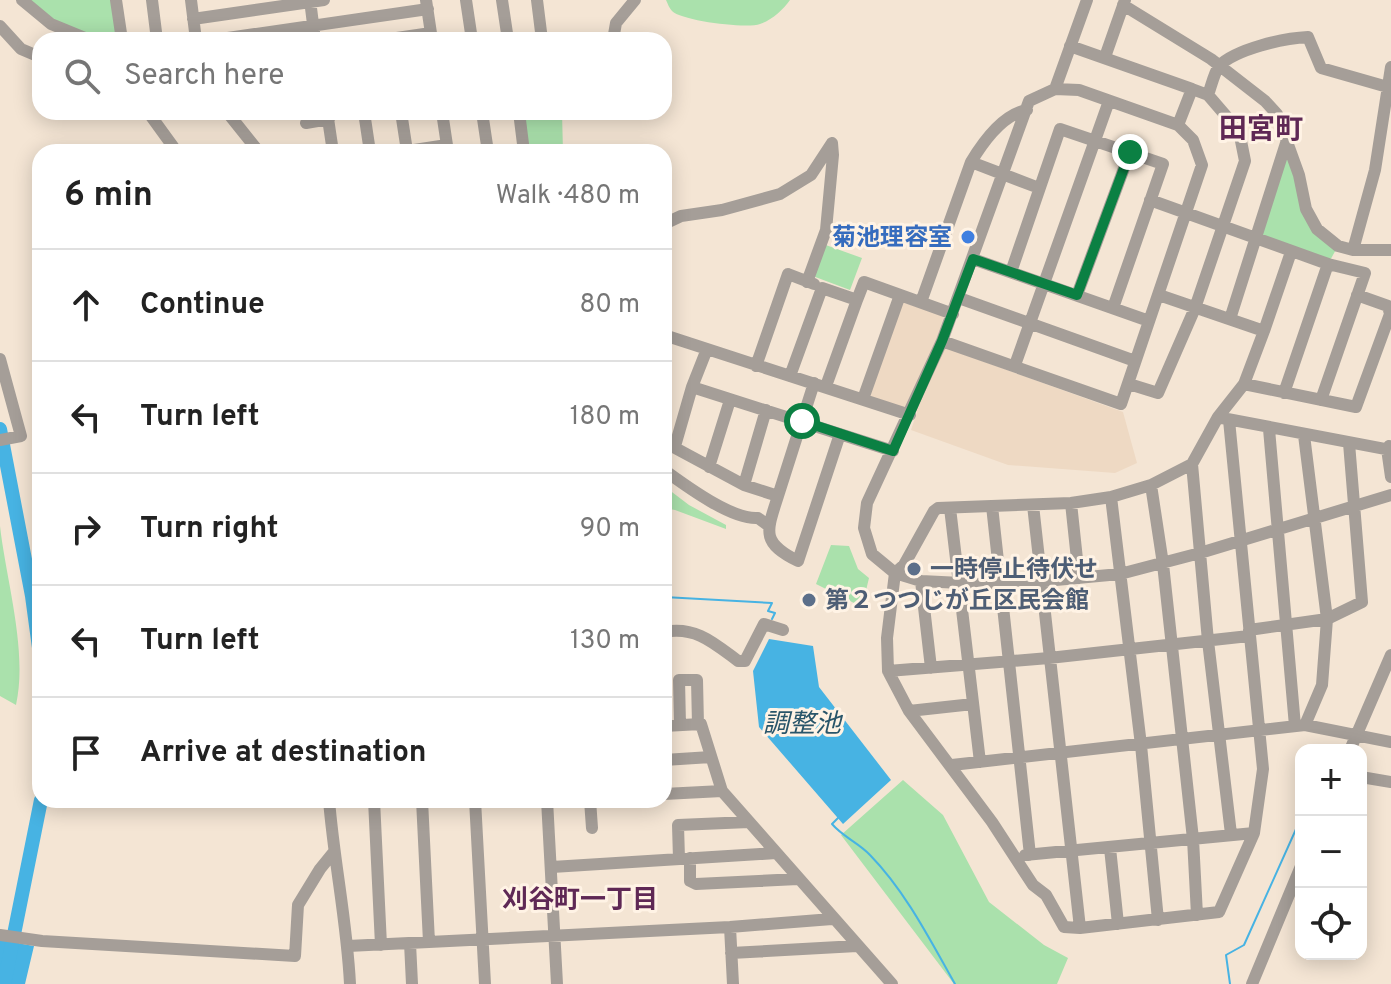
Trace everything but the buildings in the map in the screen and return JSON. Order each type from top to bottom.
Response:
[{"type":"street","points":[[22,0],[51,24],[70,32]]},
{"type":"street","points":[[116,0],[121,32]]},
{"type":"street","points":[[152,0],[156,32]]},
{"type":"street","points":[[191,0],[195,32]]},
{"type":"street","points":[[466,0],[471,32]]},
{"type":"street","points":[[502,0],[507,32]]},
{"type":"street","points":[[537,0],[541,32]]},
{"type":"street","points":[[614,32],[616,23],[635,0]]},
{"type":"street","points":[[1055,89],[1087,0]]},
{"type":"street","points":[[193,19],[234,6],[315,1],[314,32]]},
{"type":"street","points":[[1105,57],[1124,2],[1219,67],[1265,101],[1277,114],[1299,175],[1306,209],[1317,229],[1338,246],[1353,250],[1391,250]]},
{"type":"street","points":[[271,32],[427,5],[431,32]]},
{"type":"street","points":[[0,26],[21,49],[32,54]]},
{"type":"street","points":[[1208,95],[1219,67],[1250,49],[1308,37],[1321,68],[1389,87]]},
{"type":"street","points":[[1070,46],[1208,95],[1239,131],[1245,161],[1195,308],[1158,393],[1129,384]]},
{"type":"street","points":[[1353,250],[1375,170],[1391,67]]},
{"type":"street","points":[[942,341],[1121,404],[1202,165],[1193,140],[1178,125],[1079,90],[1055,89],[1029,101],[953,314],[910,415],[867,503],[864,528],[872,554],[895,573],[921,581],[1001,585],[1120,574],[1239,542],[1391,495]]},
{"type":"street","points":[[1178,125],[1192,89]]},
{"type":"street","points":[[1015,365],[1109,101]]},
{"type":"street","points":[[921,302],[971,162],[979,148],[1015,112],[1027,110]]},
{"type":"street","points":[[154,120],[171,144]]},
{"type":"street","points":[[233,120],[253,144]]},
{"type":"street","points":[[306,123],[315,120]]},
{"type":"street","points":[[329,120],[332,144]]},
{"type":"street","points":[[365,120],[369,144]]},
{"type":"street","points":[[402,120],[406,144]]},
{"type":"street","points":[[443,120],[447,144]]},
{"type":"street","points":[[483,120],[487,144]]},
{"type":"street","points":[[520,120],[523,144]]},
{"type":"street","points":[[1011,272],[1060,129],[1130,152],[1163,164],[1113,308]]},
{"type":"street","points":[[672,220],[780,194],[811,175],[832,143],[826,230],[807,282]]},
{"type":"street","points":[[1230,319],[1286,143]]},
{"type":"street","points":[[1077,295],[1130,152]]},
{"type":"street","points":[[971,162],[1039,188]]},
{"type":"street","points":[[1150,200],[1291,252],[1365,273]]},
{"type":"street","points":[[1321,400],[1374,251]]},
{"type":"street","points":[[1224,419],[1263,769],[1254,833],[1219,912],[1080,928],[1064,927],[1046,895],[1033,885],[952,765],[909,711],[888,671],[887,638],[895,573],[904,565],[934,511],[1071,503],[1111,497],[1151,485],[1192,464],[1244,384],[1291,252]]},
{"type":"street","points":[[973,259],[1149,321]]},
{"type":"street","points":[[1284,393],[1328,264]]},
{"type":"street","points":[[756,366],[788,274],[857,300]]},
{"type":"street","points":[[840,434],[798,561],[770,540],[769,526],[802,421],[864,282],[953,314]]},
{"type":"street","points":[[790,376],[822,288]]},
{"type":"street","points":[[863,399],[900,295]]},
{"type":"street","points":[[1159,295],[1264,331]]},
{"type":"street","points":[[1244,384],[1356,407],[1390,314],[1388,306],[1357,295]]},
{"type":"street","points":[[959,298],[1135,361]]},
{"type":"street","points":[[672,338],[910,415]]},
{"type":"street","points":[[672,439],[707,349]]},
{"type":"street","points":[[0,359],[18,436],[0,440]]},
{"type":"street","points":[[692,387],[893,451]]},
{"type":"street","points":[[709,467],[730,400]]},
{"type":"street","points":[[744,485],[766,410]]},
{"type":"street","points":[[1224,419],[1349,443],[1390,447],[1391,477]]},
{"type":"street","points":[[1269,429],[1276,531],[1300,726]]},
{"type":"street","points":[[1300,726],[1322,685],[1327,619],[1304,435]]},
{"type":"street","points":[[888,671],[968,666],[1208,641],[1286,624],[1327,619],[1362,602],[1349,443]]},
{"type":"street","points":[[672,445],[744,485],[778,496]]},
{"type":"street","points":[[1192,464],[1208,641],[1231,834]]},
{"type":"street","points":[[672,476],[738,516],[758,518],[769,526]]},
{"type":"street","points":[[1151,485],[1163,564],[1193,839],[1197,915]]},
{"type":"street","points":[[1111,497],[1141,745],[1158,920]]},
{"type":"street","points":[[1071,503],[1079,578]]},
{"type":"street","points":[[1033,505],[1080,928]]},
{"type":"street","points":[[992,506],[1030,855]]},
{"type":"street","points":[[950,508],[980,762]]},
{"type":"street","points":[[921,581],[931,668]]},
{"type":"street","points":[[672,632],[690,631],[704,636],[738,661],[745,661],[764,624],[783,630]]},
{"type":"street","points":[[1353,744],[1391,655]]},
{"type":"street","points":[[680,725],[679,680],[697,680],[698,725]]},
{"type":"street","points":[[909,711],[973,704]]},
{"type":"street","points":[[672,726],[701,724],[722,791],[892,984]]},
{"type":"street","points":[[952,765],[1300,726],[1391,742]]},
{"type":"street","points":[[672,759],[711,757]]},
{"type":"street","points":[[1367,778],[1391,782]]},
{"type":"street","points":[[672,794],[722,791]]},
{"type":"street","points":[[330,808],[350,984]]},
{"type":"street","points":[[374,808],[381,945]]},
{"type":"street","points":[[422,808],[429,942]]},
{"type":"street","points":[[475,808],[485,984]]},
{"type":"street","points":[[548,808],[557,984]]},
{"type":"street","points":[[591,808],[592,828]]},
{"type":"street","points":[[749,822],[678,825],[690,881],[696,884],[798,879]]},
{"type":"street","points":[[1014,857],[1254,833]]},
{"type":"street","points":[[1110,848],[1118,924]]},
{"type":"street","points":[[0,935],[36,941],[295,956],[298,905],[333,853]]},
{"type":"street","points":[[552,867],[776,853]]},
{"type":"street","points":[[1252,984],[1295,880]]},
{"type":"street","points":[[348,946],[832,919]]},
{"type":"street","points":[[730,927],[733,984]]},
{"type":"street","points":[[410,943],[412,984]]},
{"type":"street","points":[[731,953],[857,946]]},
{"type":"shaded area","points":[[902,302],[944,316],[935,344],[1123,412],[1137,463],[1115,473],[1008,465],[911,430],[917,412],[868,397]]},
{"type":"green space","points":[[27,0],[113,0],[117,32],[79,32],[48,16]]},
{"type":"green space","points":[[666,0],[790,0],[769,20],[742,25],[678,15]]},
{"type":"green space","points":[[525,120],[562,120],[563,144],[528,144]]},
{"type":"green space","points":[[1286,143],[1306,209],[1338,246],[1328,264],[1256,239]]},
{"type":"green space","points":[[823,244],[862,258],[850,290],[810,275]]},
{"type":"green space","points":[[672,492],[726,525],[726,529],[672,509]]},
{"type":"green space","points":[[0,526],[18,639],[16,705],[0,696]]},
{"type":"green space","points":[[831,545],[849,546],[858,569],[869,578],[862,607],[816,584]]},
{"type":"green space","points":[[903,780],[943,815],[989,902],[1044,945],[1068,958],[1057,984],[954,984],[841,835]]},
{"type":"water","name":"調整池","points":[[769,639],[813,646],[819,687],[891,780],[843,824],[759,727],[753,671]]},
{"type":"water","points":[[0,940],[34,946],[25,984],[0,984]]},
{"type":"waterway","points":[[0,429],[32,596]]},
{"type":"waterway","points":[[27,567],[32,567]]},
{"type":"waterway","points":[[672,597],[772,603],[768,611],[775,613],[772,619]]},
{"type":"waterway","points":[[4,984],[39,808]]},
{"type":"waterway","points":[[839,817],[832,824],[883,869],[917,917],[955,984]]},
{"type":"waterway","points":[[1230,984],[1226,955],[1244,945],[1295,831]]},
{"type":"place","name":"菊池理容室","points":[[968,237]]},
{"type":"place","name":"一時停止待伏せ","points":[[914,569]]},
{"type":"place","name":"第２つつじが丘区民会館","points":[[809,600]]},
{"type":"district","name":"田宮町","points":[[1261,128]]},
{"type":"district","name":"刈谷町一丁目","points":[[580,899]]},
{"type":"route","points":[[802,421],[893,451],[942,341],[973,259],[1077,295],[1130,152]]}]
